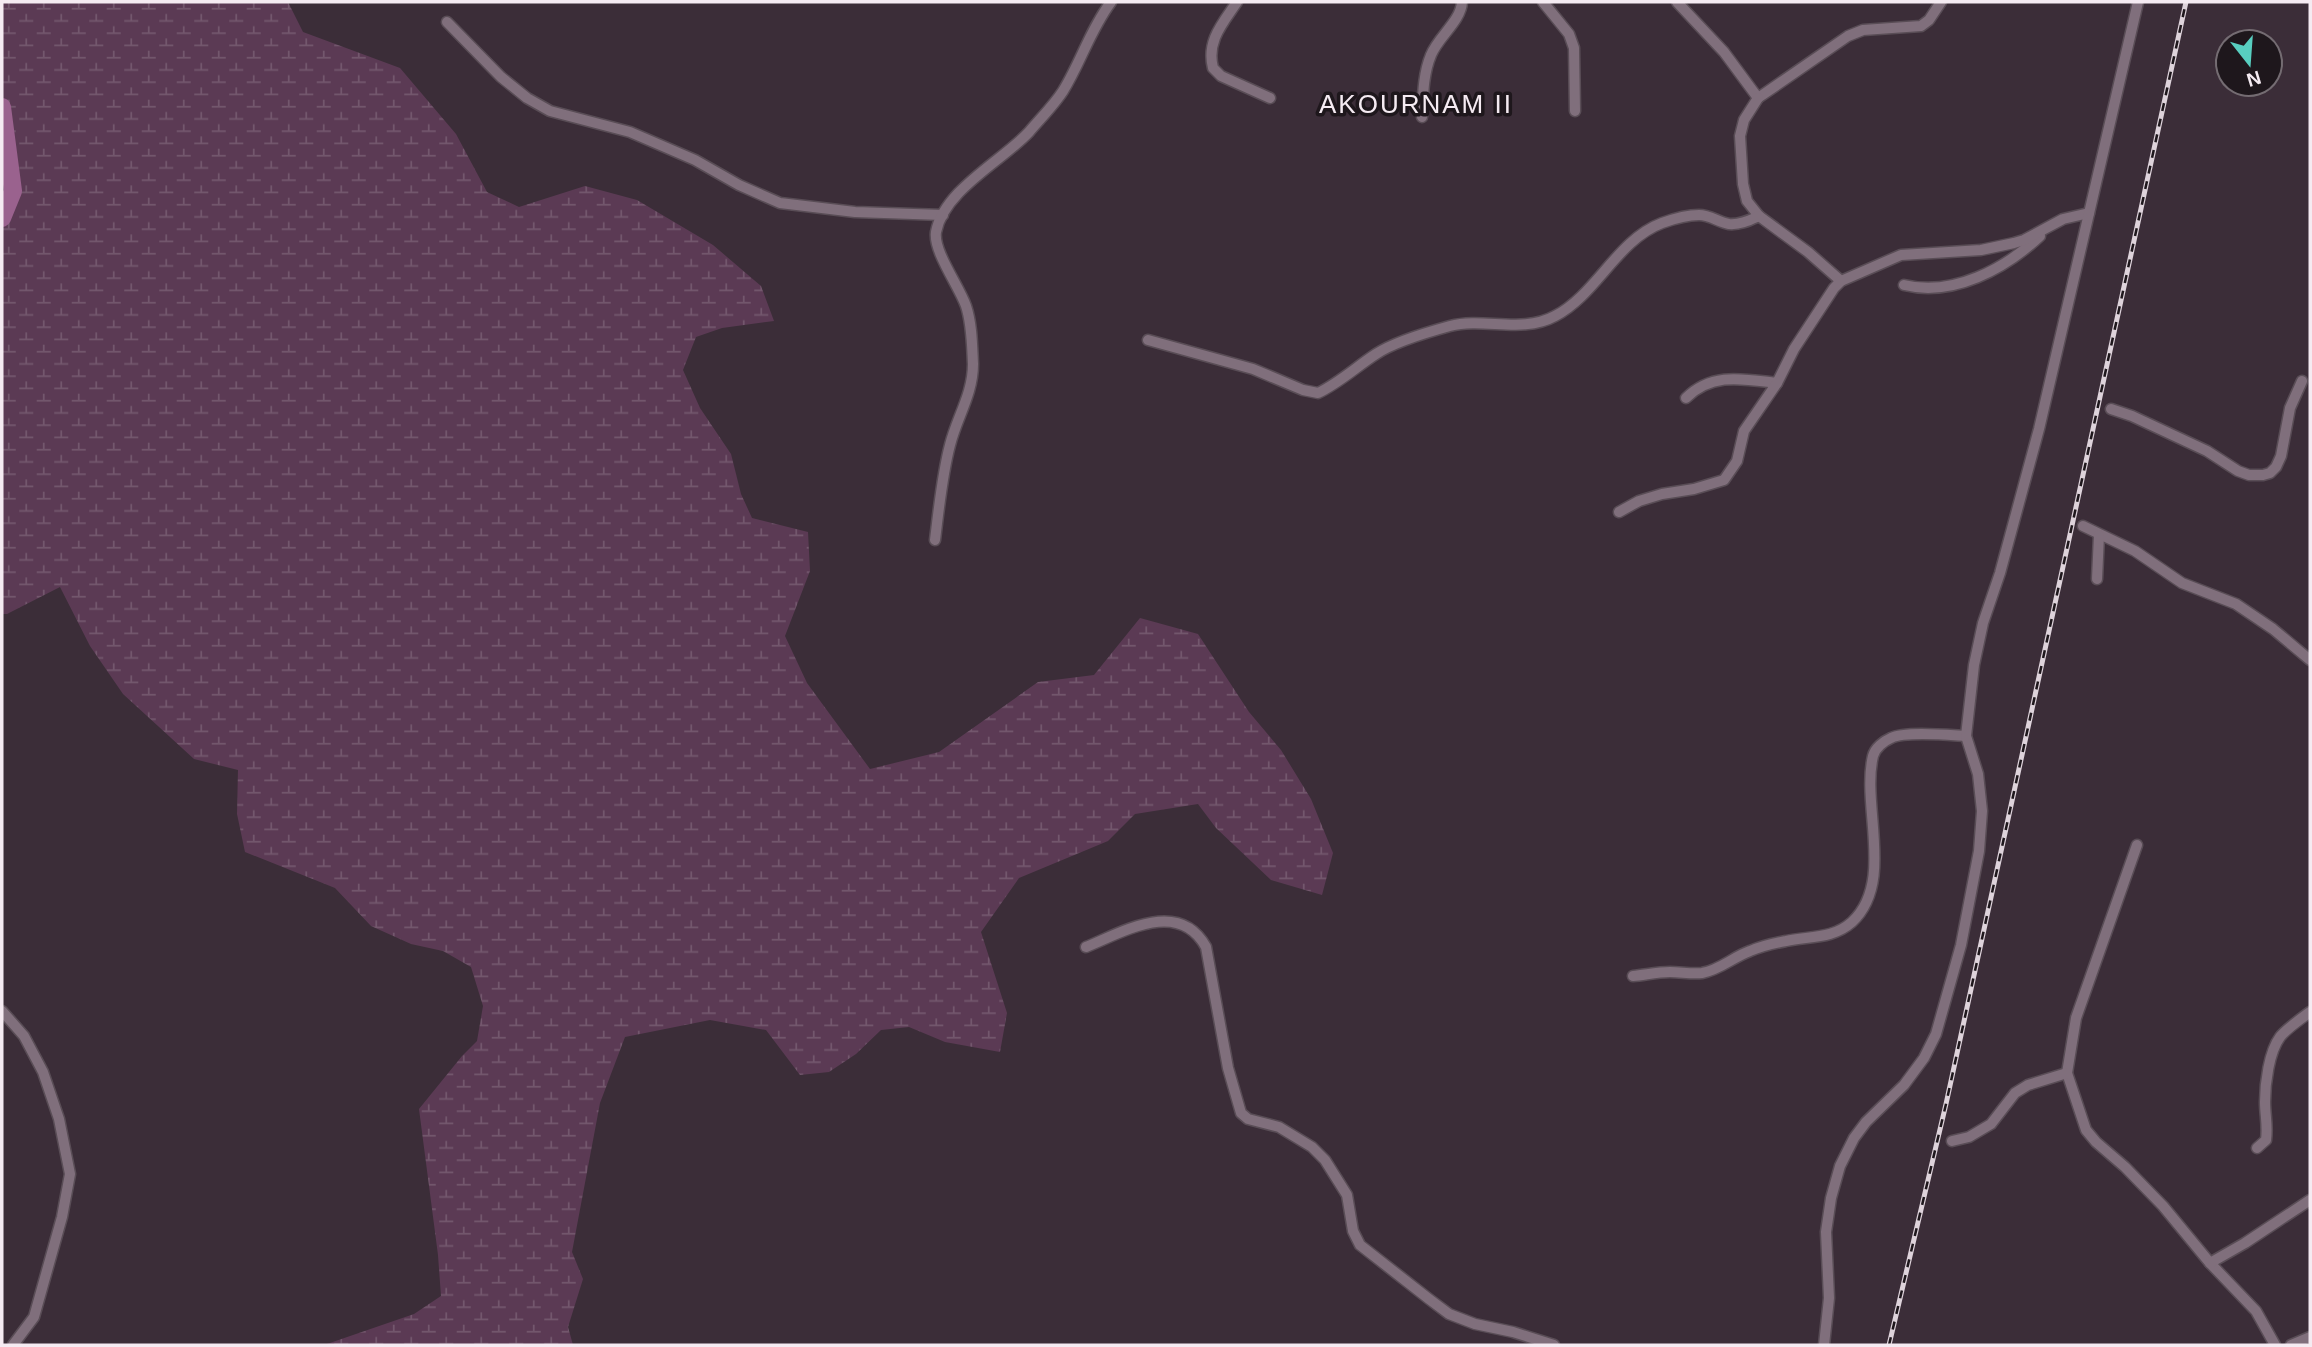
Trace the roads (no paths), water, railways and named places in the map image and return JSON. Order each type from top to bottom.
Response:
[{"type":"street","points":[[934,540],[948,453],[955,425],[972,385],[973,365],[966,306],[936,234],[943,215],[972,181],[1029,131],[1062,92],[1087,40],[1111,2]]},
{"type":"street","points":[[1237,2],[1211,46],[1213,68],[1222,76],[1270,98]]},
{"type":"street","points":[[1422,117],[1430,56],[1436,43],[1458,15],[1462,2]]},
{"type":"street","points":[[1544,2],[1569,34],[1574,48],[1575,111]]},
{"type":"street","points":[[1677,2],[1724,52],[1758,98]]},
{"type":"street","points":[[1841,281],[1751,207],[1744,192],[1739,149],[1744,120],[1758,98],[1848,36],[1863,30],[1921,26],[1941,2]]},
{"type":"street","points":[[1824,1345],[1829,1298],[1826,1232],[1831,1198],[1840,1166],[1860,1130],[1904,1085],[1924,1058],[1936,1034],[1961,945],[1979,851],[1982,811],[1978,774],[1966,736],[1974,665],[1983,623],[2000,573],[2039,429],[2138,2]]},
{"type":"street","points":[[447,22],[500,76],[527,98],[550,111],[630,132],[695,160],[739,185],[780,203],[855,212],[943,215]]},
{"type":"street","points":[[1619,512],[1639,501],[1724,480],[1737,461],[1744,431],[1777,383],[1794,349],[1841,281],[1901,255],[1981,250],[2024,240],[2063,219],[2089,214]]},
{"type":"street","points":[[1148,340],[1253,369],[1303,390],[1318,393],[1378,352],[1451,326],[1469,323],[1533,324],[1552,318],[1575,303],[1625,249],[1646,231],[1665,222],[1699,215],[1712,216],[1729,224],[1745,222],[1759,216]]},
{"type":"street","points":[[1904,285],[1926,289],[1943,288],[1970,280],[2025,250],[2048,228]]},
{"type":"street","points":[[1686,398],[1701,385],[1730,377],[1777,383]]},
{"type":"street","points":[[2111,409],[2132,416],[2207,452],[2238,471],[2249,475],[2263,475],[2276,467],[2281,456],[2290,408],[2302,381]]},
{"type":"street","points":[[2083,526],[2134,551],[2182,583],[2236,604],[2273,629],[2310,660]]},
{"type":"street","points":[[2097,579],[2099,535]]},
{"type":"street","points":[[1633,976],[1707,972],[1749,951],[1787,941],[1834,934],[1852,922],[1865,905],[1872,881],[1874,851],[1871,775],[1874,753],[1881,744],[1901,735],[1966,736]]},
{"type":"street","points":[[2137,845],[2076,1018],[2067,1073],[2086,1130],[2163,1206],[2210,1263],[2256,1311],[2275,1345]]},
{"type":"street","points":[[1086,947],[1143,924],[1161,921],[1177,922],[1194,931],[1206,947],[1228,1068],[1241,1114],[1248,1119],[1279,1127],[1312,1147],[1325,1160],[1347,1195],[1353,1231],[1360,1245],[1449,1314],[1475,1324],[1554,1345]]},
{"type":"street","points":[[2,1010],[24,1036],[43,1072],[59,1119],[70,1174],[62,1217],[34,1317],[13,1345]]},
{"type":"street","points":[[2256,1148],[2266,1140],[2266,1078],[2280,1037],[2310,1012]]},
{"type":"street","points":[[1952,1141],[1969,1137],[1991,1124],[2015,1093],[2028,1085],[2067,1073]]},
{"type":"street","points":[[2210,1263],[2310,1200]]},
{"type":"street","points":[[2291,1345],[2310,1337]]},
{"type":"waterway","points":[[2,107],[13,191],[2,218]]},
{"type":"railway","points":[[1889,1345],[1946,1104],[2186,2]]},
{"type":"district","name":"AKOURNAM II","points":[[1416,104]]}]
